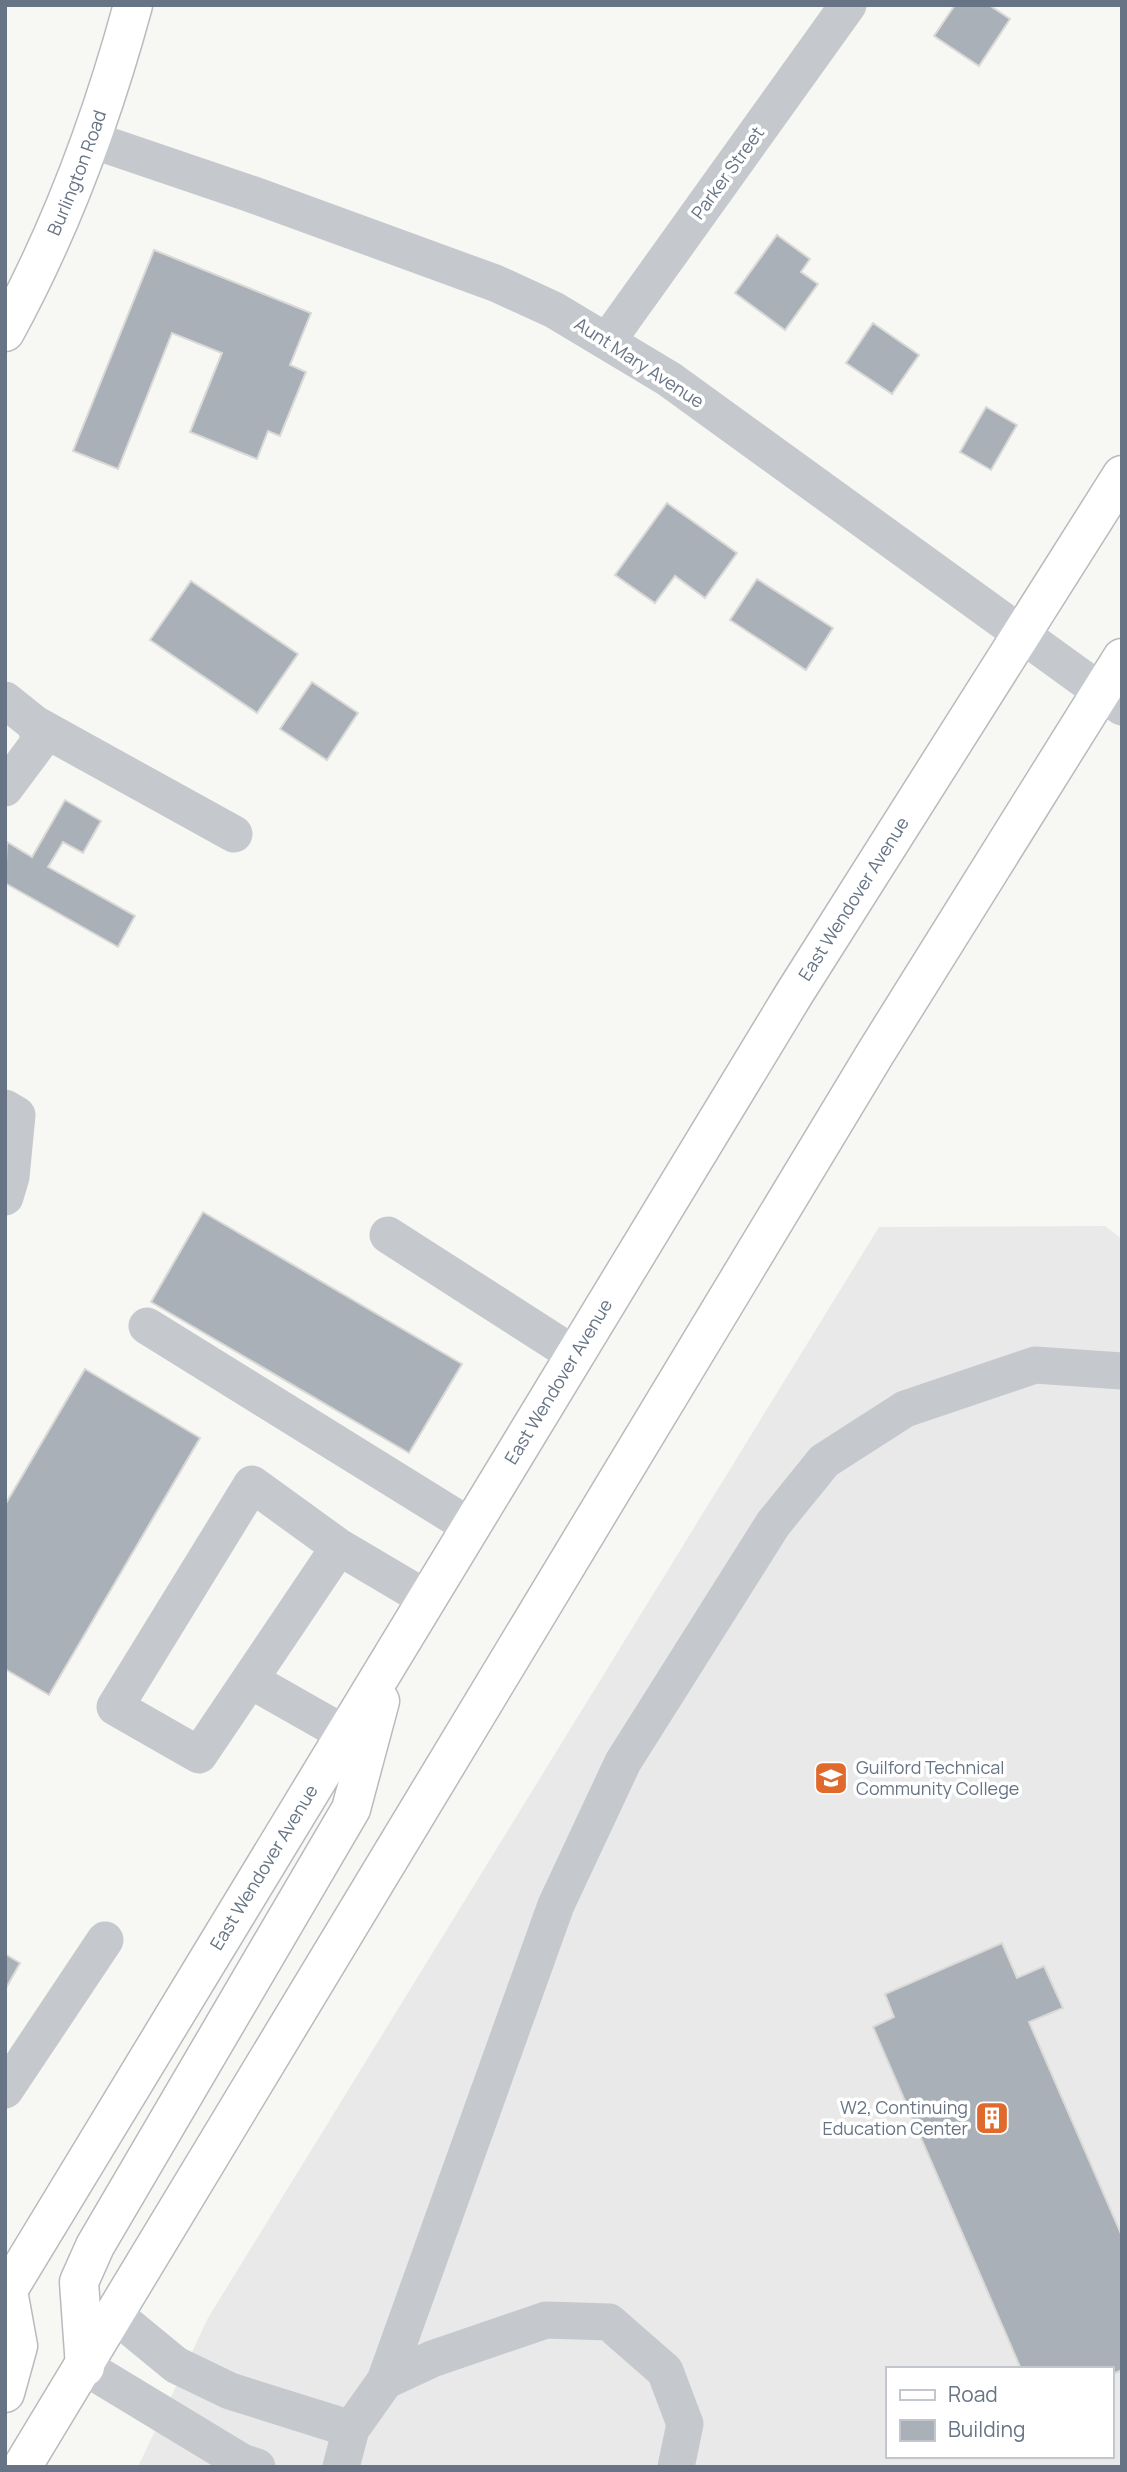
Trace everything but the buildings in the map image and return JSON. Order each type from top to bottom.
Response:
[{"type":"main road","name":"Burlington Road","points":[[5,332],[58,225],[92,140],[133,5]]},
{"type":"main road","name":"East Wendover Avenue","points":[[6,2292],[787,1005],[1122,475]]},
{"type":"main road","points":[[22,2467],[85,2367],[114,2314],[876,1054],[1111,699],[1122,658]]},
{"type":"main road","points":[[85,2367],[79,2282],[95,2246],[351,1809],[391,1658]]},
{"type":"main road","points":[[5,2393],[18,2346],[6,2292]]},
{"type":"street","name":"Parker Street","points":[[608,340],[848,5]]},
{"type":"street","name":"Aunt Mary Avenue","points":[[92,140],[251,194],[495,283],[554,310],[669,379],[1111,699]]},
{"type":"street","points":[[5,700],[35,724],[234,834]]},
{"type":"street","points":[[5,788],[40,741],[35,724]]},
{"type":"street","points":[[5,1108],[17,1115],[11,1177],[5,1198]]},
{"type":"street","points":[[388,1236],[575,1355]]},
{"type":"street","points":[[148,1326],[471,1527]]},
{"type":"street","points":[[341,2467],[351,2429],[384,2381],[556,1905],[623,1762],[774,1524],[824,1461],[905,1409],[1035,1365],[1122,1371]]},
{"type":"street","points":[[339,1546],[199,1755],[115,1707],[252,1484],[339,1546],[427,1599]]},
{"type":"street","points":[[250,1680],[345,1734]]},
{"type":"street","points":[[5,2090],[105,1940]]},
{"type":"street","points":[[114,2314],[176,2365],[230,2391],[351,2429]]},
{"type":"street","points":[[384,2381],[432,2359],[546,2320],[609,2322],[665,2371],[685,2424],[676,2467]]},
{"type":"street","points":[[85,2367],[242,2462],[257,2467]]},
{"type":"shaded area","name":"Guilford Technical Community College","points":[[1105,1226],[1122,1239],[1122,2467],[138,2467],[208,2318],[879,1227]]},
{"type":"place","name":"Guilford Technical Community College","points":[[831,1778]]},
{"type":"place","name":"W2, Continuing Education Center","points":[[992,2118]]}]
